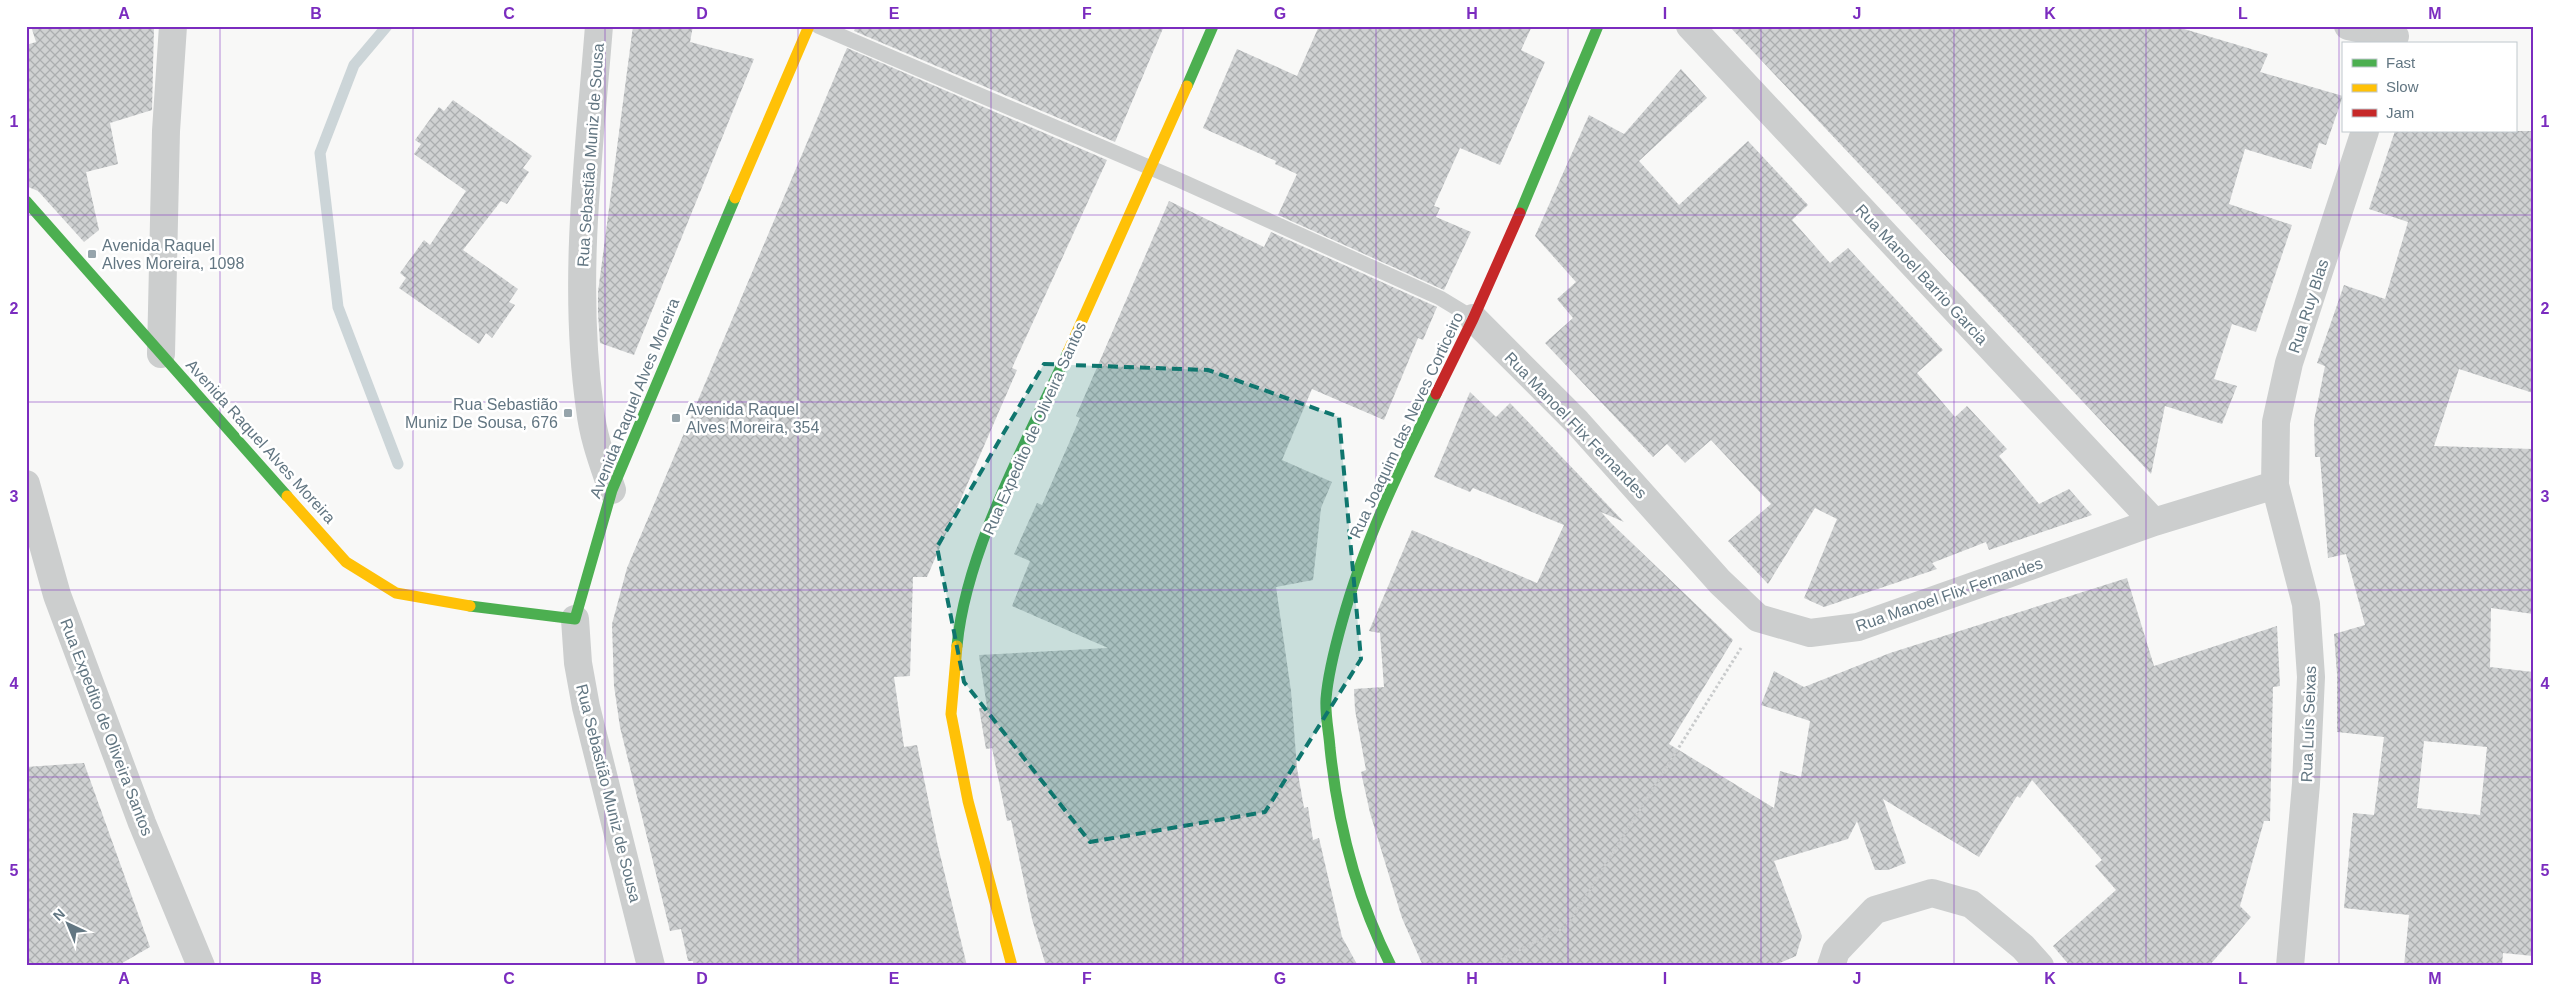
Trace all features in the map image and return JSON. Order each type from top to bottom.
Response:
[{"type":"street","points":[[161,354],[166,132],[173,26]]},
{"type":"street","name":"Rua Sebastião Muniz de Sousa","points":[[598,26],[583,218],[583,334],[590,410],[596,440],[612,490]]},
{"type":"street","name":"Avenida Raquel Alves Moreira","points":[[26,202],[346,562],[396,593],[454,604],[575,619],[612,490],[809,26]]},
{"type":"street","name":"Rua Expedito de Oliveira Santos","points":[[1012,966],[968,801],[951,714],[960,618],[989,525],[1151,168],[1213,26]]},
{"type":"street","name":"Rua Joaquim das Neves Corticeiro","points":[[1391,966],[1372,932],[1346,854],[1333,789],[1326,696],[1344,613],[1380,514],[1473,318],[1598,26]]},
{"type":"street","name":"Rua Manoel Barrio Garcia","points":[[1690,26],[2154,522]]},
{"type":"street","points":[[2348,26],[2395,35]]},
{"type":"street","name":"Rua Ruy Blas","points":[[2275,485],[2276,422],[2289,362],[2365,132]]},
{"type":"street","name":"Rua Manoel Flix Fernandes","points":[[1473,318],[1577,422],[1720,582],[1758,618],[1810,633],[1858,627],[2154,522],[2275,485]]},
{"type":"street","name":"Rua Expedito de Oliveira Santos","points":[[26,484],[57,595],[142,823],[201,966]]},
{"type":"street","name":"Rua Luís Seixas","points":[[2275,485],[2306,604],[2311,677],[2306,784],[2290,966]]},
{"type":"street","name":"Rua Sebastião Muniz de Sousa","points":[[575,619],[578,663],[586,707],[651,966]]},
{"type":"street","points":[[1831,966],[1836,951],[1875,910],[1932,894],[1971,904],[2023,947],[2040,966]]},
{"type":"lane","points":[[818,26],[1151,168],[1440,298],[1473,318]]},
{"type":"path","points":[[1487,966],[1564,928],[1571,920],[1758,618]]},
{"type":"highlighted area","points":[[1044,364],[1208,370],[1339,417],[1361,659],[1265,812],[1090,842],[964,682],[937,547]]},
{"type":"building","points":[[31,26],[154,26],[152,110],[110,123],[118,164],[86,172],[99,230],[84,242],[38,191],[26,186],[26,45],[36,42]]},
{"type":"building","points":[[633,26],[693,26],[690,42],[754,59],[634,355],[600,343],[598,313],[598,292]]},
{"type":"building","points":[[856,26],[1164,26],[1115,142],[854,31]]},
{"type":"building","points":[[1319,26],[1532,26],[1521,50],[1545,62],[1500,165],[1460,148],[1434,206],[1440,208],[1436,217],[1471,232],[1444,290],[1278,215],[1297,174],[1275,164],[1276,161],[1203,128],[1237,49],[1297,76]]},
{"type":"building","points":[[1729,26],[2174,26],[2268,54],[2260,72],[2342,96],[2326,145],[2319,143],[2311,169],[2245,149],[2229,204],[2292,225],[2256,332],[2232,324],[2214,379],[2237,386],[2222,424],[2165,406],[2151,474]]},
{"type":"building","points":[[847,48],[1107,160],[1012,368],[1017,370],[927,577],[913,577],[910,676],[894,677],[904,747],[917,745],[937,842],[967,966],[694,966],[693,961],[688,961],[681,929],[670,931],[620,727],[614,686],[612,624],[627,568]]},
{"type":"building","points":[[1681,69],[1707,98],[1639,161],[1679,205],[1748,141],[1808,205],[1792,220],[1830,263],[1848,248],[1943,350],[1917,373],[1955,417],[1967,406],[2007,449],[1999,456],[2039,504],[2069,489],[2092,515],[1989,550],[1986,542],[1932,563],[1937,569],[1824,607],[1804,598],[1837,519],[1815,508],[1768,584],[1728,541],[1771,504],[1711,440],[1685,463],[1667,444],[1653,457],[1545,343],[1573,318],[1557,299],[1576,282],[1535,236],[1589,115],[1624,134]]},
{"type":"building","points":[[453,100],[532,156],[523,168],[529,172],[507,204],[501,201],[463,250],[518,289],[509,302],[515,305],[492,338],[486,333],[479,344],[399,288],[406,278],[400,273],[424,240],[430,245],[466,191],[414,154],[421,144],[415,140],[439,107],[444,111]]},
{"type":"building","points":[[2533,131],[2533,393],[2459,369],[2434,446],[2533,449],[2533,614],[2491,608],[2490,667],[2533,672],[2533,956],[2503,953],[2502,966],[2404,966],[2409,915],[2344,908],[2353,813],[2374,815],[2384,737],[2337,732],[2337,674],[2334,634],[2365,625],[2346,554],[2328,558],[2320,457],[2315,457],[2314,421],[2325,366],[2317,363],[2344,285],[2385,299],[2408,222],[2369,209],[2395,132]],"holes":[[[2424,741],[2487,747],[2480,815],[2417,808]]]},
{"type":"building","points":[[1169,201],[1264,247],[1271,232],[1437,307],[1423,340],[1418,338],[1384,420],[1312,389],[1282,460],[1332,482],[1321,508],[1313,580],[1276,587],[1291,691],[1297,768],[1304,808],[1308,807],[1313,840],[1319,838],[1342,937],[1358,966],[1046,966],[1032,919],[1011,820],[1007,821],[992,748],[986,749],[979,708],[987,707],[979,655],[1108,648],[1012,606],[1030,561],[1014,554],[1037,503],[1042,505],[1080,418],[1076,416]]},
{"type":"building","points":[[1470,392],[1496,417],[1510,403],[1624,522],[1601,512],[1612,524],[1733,640],[1669,744],[1774,808],[1780,771],[1801,777],[1810,721],[1761,705],[1774,671],[1804,687],[1890,653],[2127,578],[2154,666],[2277,626],[2280,686],[2273,687],[2270,821],[2264,821],[2240,906],[2251,917],[2209,966],[2070,966],[2053,946],[2116,890],[2095,866],[2102,860],[2032,780],[2020,798],[2017,796],[1979,857],[1883,799],[1906,863],[1888,870],[1875,870],[1857,821],[1848,839],[1774,861],[1802,936],[1796,956],[1773,966],[1423,966],[1402,918],[1370,813],[1361,772],[1366,770],[1355,710],[1354,689],[1384,687],[1380,633],[1369,631],[1412,530],[1537,583],[1564,525],[1473,488],[1470,492],[1434,477]]},
{"type":"building","points":[[84,763],[150,947],[117,966],[26,966],[26,767]]},
{"type":"waterway","points":[[387,26],[354,65],[320,153],[338,307],[398,464]]},
{"type":"traffic: fast","points":[[1187,86],[1213,26]]},
{"type":"traffic: fast","points":[[1520,213],[1598,26]]},
{"type":"traffic: fast","points":[[470,606],[575,619],[612,490],[735,198]]},
{"type":"traffic: fast","points":[[26,201],[287,496]]},
{"type":"traffic: fast","points":[[957,646],[972,572],[985,534],[1000,496],[1068,352]]},
{"type":"traffic: fast","points":[[1391,966],[1368,914],[1350,860],[1333,777],[1326,699],[1337,641],[1361,563],[1396,478],[1436,394]]},
{"type":"traffic: slow","points":[[735,198],[809,26]]},
{"type":"traffic: slow","points":[[1068,352],[1187,86]]},
{"type":"traffic: slow","points":[[287,496],[346,562],[396,593],[470,606]]},
{"type":"traffic: slow","points":[[957,646],[951,714],[968,801],[1012,966]]},
{"type":"traffic: jam","points":[[1436,394],[1473,319],[1520,213]]},
{"type":"place","name":"Avenida Raquel Alves Moreira, 1098","points":[[92,254]]},
{"type":"place","name":"Rua Sebastião Muniz De Sousa, 676","points":[[568,413]]},
{"type":"place","name":"Avenida Raquel Alves Moreira, 354","points":[[676,418]]}]
